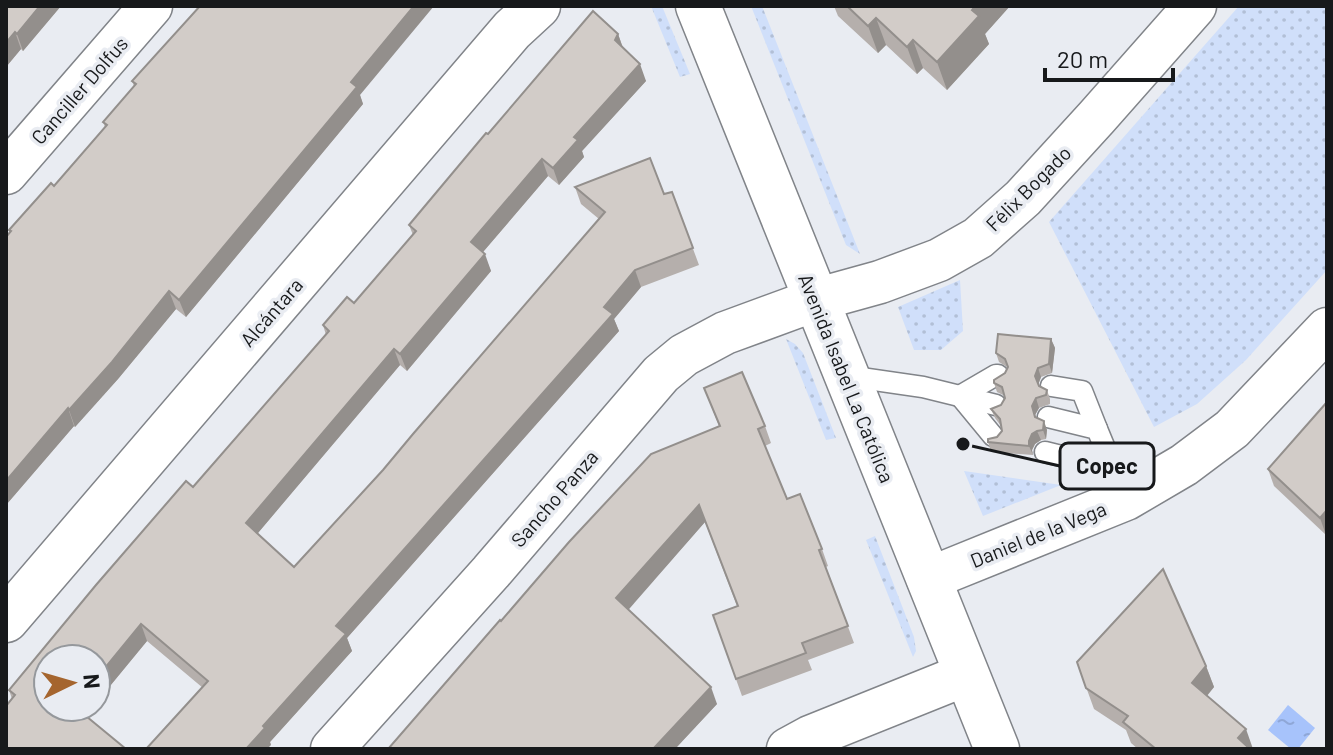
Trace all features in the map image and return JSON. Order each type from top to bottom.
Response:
[{"type":"main road","name":"Alcántara","points":[[6,620],[512,30],[538,6]]},
{"type":"main road","name":"Avenida Isabel La Católica","points":[[698,6],[997,749]]},
{"type":"street","name":"Canciller Dolfus","points":[[6,173],[151,6]]},
{"type":"street","name":"Félix Bogado","points":[[815,300],[880,282],[939,260],[978,238],[1023,198],[1195,6]]},
{"type":"street","name":"Sancho Panza","points":[[332,749],[491,572],[661,374],[684,355],[725,333],[815,300]]},
{"type":"street","name":"Daniel de la Vega","points":[[928,579],[1120,484],[1184,465],[1232,429],[1327,329]]},
{"type":"street","points":[[788,749],[810,737],[967,674]]},
{"type":"lane","points":[[960,396],[998,375]]},
{"type":"lane","points":[[847,376],[923,387],[996,405]]},
{"type":"lane","points":[[1051,386],[1082,391],[1120,484]]},
{"type":"lane","points":[[960,396],[993,436]]},
{"type":"lane","points":[[1048,417],[1097,429]]},
{"type":"lane","points":[[1045,452],[1120,484]]},
{"type":"shaded area","points":[[651,6],[662,6],[690,74],[680,77]]},
{"type":"shaded area","points":[[751,6],[762,6],[860,254],[846,245]]},
{"type":"shaded area","points":[[1239,6],[1327,6],[1327,270],[1246,360],[1197,404],[1154,427],[1049,222]]},
{"type":"shaded area","points":[[960,280],[963,331],[941,350],[914,350],[898,307]]},
{"type":"shaded area","points":[[786,339],[803,353],[836,438],[826,440]]},
{"type":"shaded area","points":[[964,471],[1061,485],[983,516]]},
{"type":"shaded area","points":[[875,536],[914,637],[916,651],[913,657],[866,540]]},
{"type":"water","points":[[1288,705],[1315,728],[1298,749],[1291,749],[1268,730]]},
{"type":"building","points":[[6,6],[40,6],[6,43]]},
{"type":"building","points":[[200,6],[414,6],[351,82],[357,87],[179,300],[169,291],[112,362],[6,481],[6,237],[51,183],[54,186],[107,125],[103,122],[136,84],[132,81]]},
{"type":"building","points":[[847,6],[975,6],[972,10],[979,16],[937,62],[913,40],[907,47],[876,18],[868,26]]},
{"type":"building","points":[[593,11],[618,34],[615,40],[640,64],[574,137],[578,140],[553,168],[542,159],[471,242],[485,254],[400,354],[394,349],[246,523],[294,567],[383,470],[605,212],[575,187],[650,158],[664,194],[672,192],[693,248],[635,270],[604,307],[613,314],[336,626],[346,634],[246,749],[146,749],[208,681],[141,624],[112,659],[112,643],[48,643],[186,481],[193,487],[329,331],[323,325],[347,297],[354,303],[416,231],[409,225]]},
{"type":"building","points":[[998,334],[1051,339],[1049,364],[1038,368],[1035,376],[1039,386],[1047,390],[1046,395],[1036,398],[1032,406],[1035,417],[1044,421],[1043,430],[1032,434],[1029,446],[988,442],[1002,431],[1000,419],[991,409],[1001,405],[1005,398],[1002,387],[994,380],[1008,367],[1005,359],[996,353]]},
{"type":"building","points":[[742,372],[765,426],[758,429],[787,499],[800,494],[848,626],[802,643],[806,653],[736,679],[713,615],[738,606],[699,505],[616,598],[711,687],[656,749],[388,749],[569,542],[651,454],[720,426],[704,388]]},
{"type":"building","points":[[1327,402],[1327,510],[1320,518],[1268,469]]},
{"type":"building","points":[[1163,569],[1206,666],[1192,683],[1246,729],[1238,738],[1250,749],[1156,749],[1123,722],[1128,716],[1086,688],[1077,662]]},
{"type":"building","points":[[32,662],[32,723],[94,723],[126,749],[6,749],[6,706],[15,695],[9,690]]},
{"type":"place","name":"Copec","points":[[963,444]]}]
